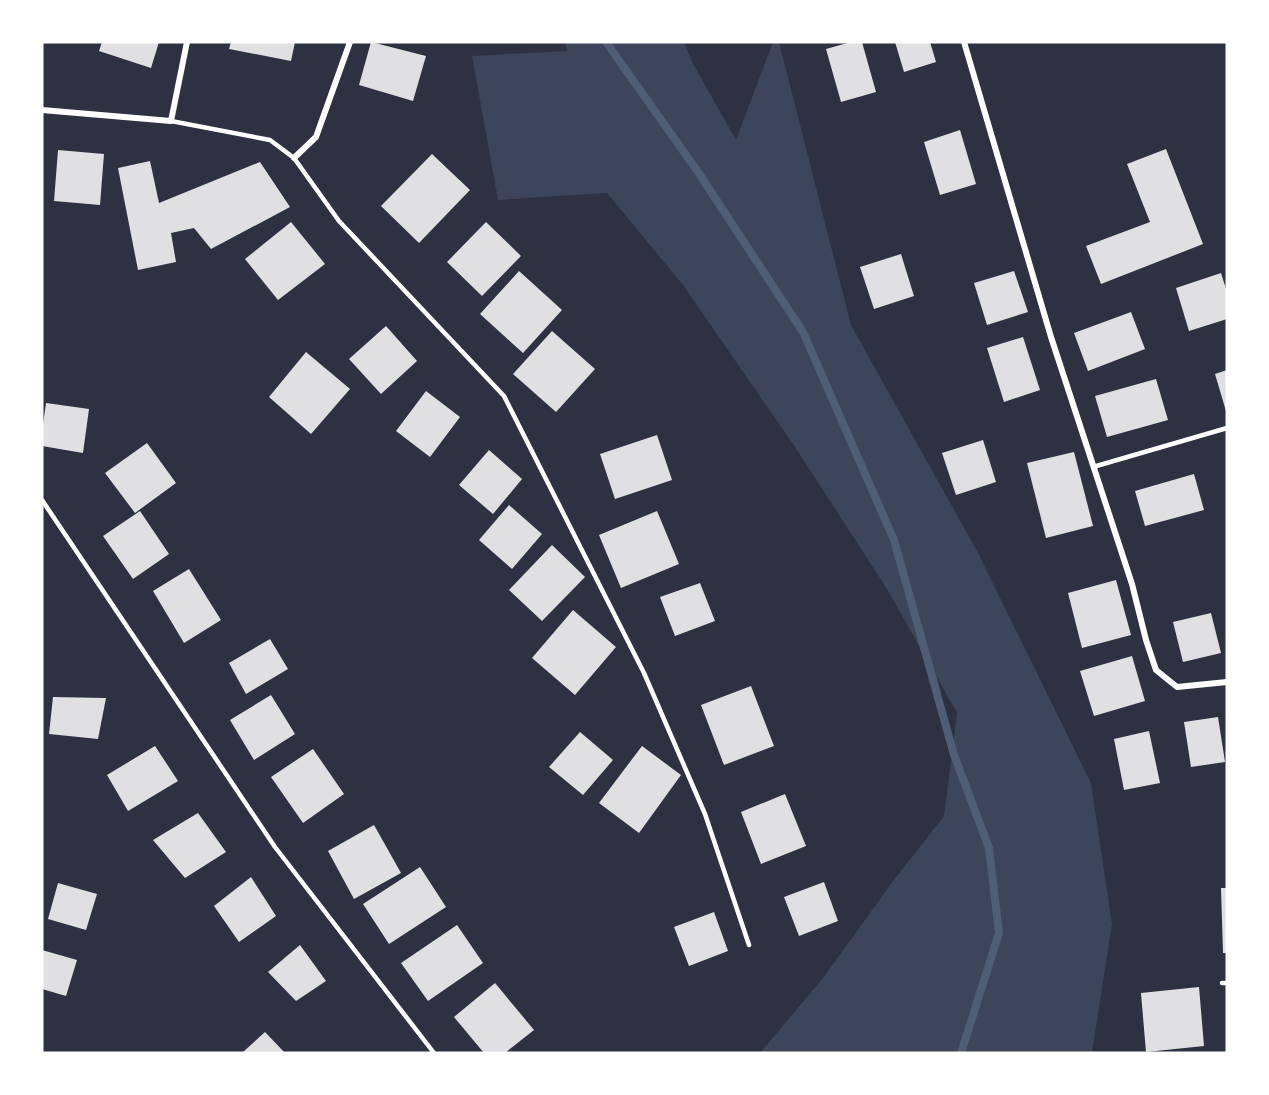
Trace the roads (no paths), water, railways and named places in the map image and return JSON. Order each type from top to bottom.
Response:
[{"type":"street","points":[[42,110],[171,121],[188,42]]},
{"type":"street","points":[[294,158],[316,137],[350,42]]},
{"type":"street","points":[[964,42],[1051,337],[1132,584],[1156,670],[1177,687],[1227,682]]},
{"type":"lane","points":[[171,121],[270,140],[294,158],[339,221],[504,396],[644,673],[705,814],[749,945]]},
{"type":"lane","points":[[1093,467],[1227,428]]},
{"type":"lane","points":[[42,500],[275,847],[434,1053]]},
{"type":"waterway","points":[[606,42],[698,172],[803,332],[894,540],[954,755],[989,848],[999,933],[961,1053]]}]
